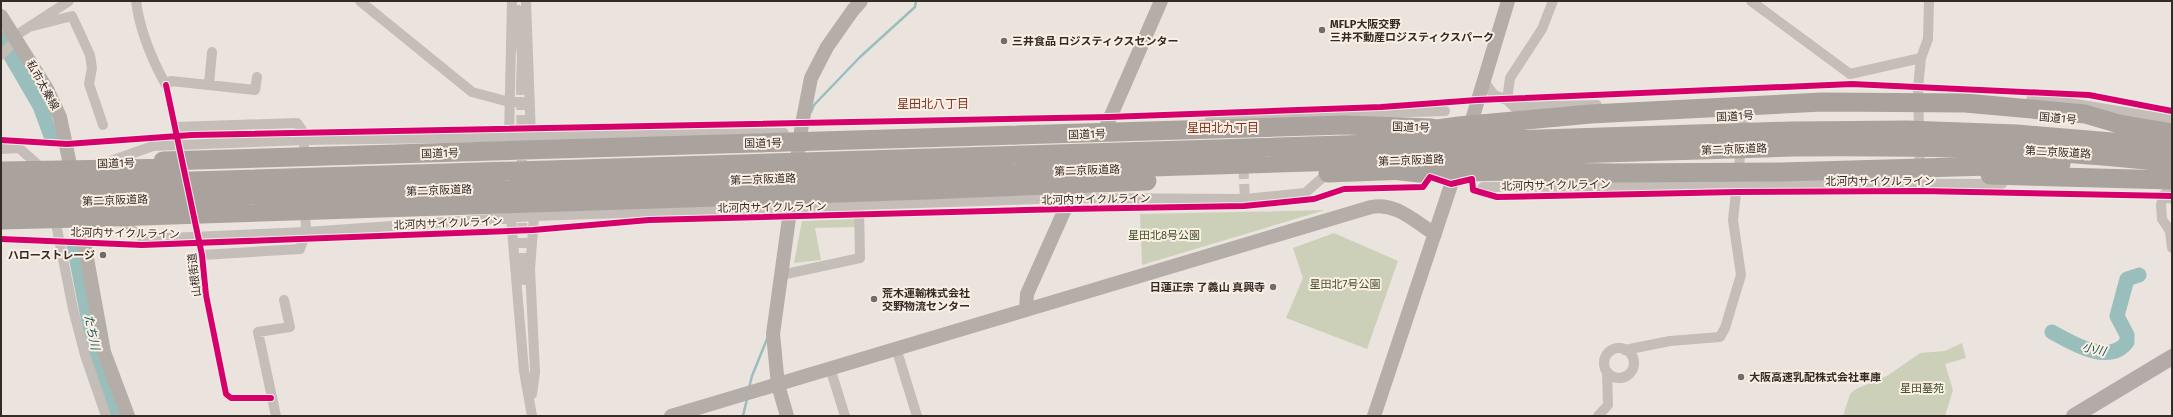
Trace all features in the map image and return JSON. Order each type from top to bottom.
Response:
[{"type":"highway","points":[[1328,160],[1459,126],[1591,114],[1822,102],[1965,103],[2085,114],[2119,124]]},
{"type":"highway","name":"国道1号","points":[[1,166],[1345,125],[1470,129],[1508,128],[1848,110],[2040,116],[2119,124],[2172,133]]},
{"type":"highway","name":"第二京阪道路","points":[[1328,160],[1660,135],[1907,130],[2017,134],[2172,147]]},
{"type":"highway","name":"第二京阪道路","points":[[1,187],[542,178],[1328,160],[1777,147],[1905,146],[2102,155],[2172,163]]},
{"type":"highway","points":[[1328,160],[1419,173],[1867,160],[1990,175],[2170,187]]},
{"type":"highway","points":[[1,220],[713,197],[863,199],[1328,160],[1498,171],[1613,173],[1781,172],[2052,164],[2170,187]]},
{"type":"highway","points":[[1,171],[418,165],[542,178]]},
{"type":"highway","points":[[1,210],[442,200],[542,178]]},
{"type":"highway","name":"第二京阪道路","points":[[1,203],[542,178]]},
{"type":"main road","points":[[2074,416],[2172,357]]},
{"type":"street","points":[[136,1],[138,16],[151,58],[166,85],[171,81],[255,90],[257,77]]},
{"type":"street","points":[[360,1],[472,92],[509,102],[530,102]]},
{"type":"street","points":[[509,137],[509,102],[512,58],[512,1]]},
{"type":"street","points":[[518,1],[522,58],[521,86]]},
{"type":"street","points":[[526,1],[531,137]]},
{"type":"street","points":[[787,416],[778,385],[773,334],[800,132],[811,78],[827,46],[861,1]]},
{"type":"street","points":[[1106,127],[1161,1]]},
{"type":"street","points":[[1374,416],[1470,129],[1483,80],[1508,1]]},
{"type":"street","points":[[1507,100],[1510,78],[1542,29],[1553,1]]},
{"type":"street","points":[[1751,1],[1850,74],[1921,58]]},
{"type":"street","points":[[1920,183],[1919,95],[1921,58],[1928,39],[1929,1]]},
{"type":"street","points":[[1,55],[16,37],[68,2]]},
{"type":"street","name":"私市太秦線","points":[[1,16],[16,37],[47,89],[60,117],[104,352],[128,416]]},
{"type":"street","points":[[32,26],[72,16],[90,55],[92,68],[89,84],[103,125]]},
{"type":"street","points":[[209,84],[212,52]]},
{"type":"street","points":[[1483,80],[1494,95],[1507,100],[1514,107],[1746,101],[1834,94],[1919,95],[2058,101],[2172,120]]},
{"type":"street","points":[[1598,416],[1608,405],[1607,372],[1604,362],[1608,354],[1616,349],[1625,350],[1670,342],[1720,337],[1725,328],[1741,275],[1733,220],[1746,101]]},
{"type":"street","points":[[105,163],[153,146],[304,140],[1106,127],[1241,118],[1326,117],[1357,114],[1445,111]]},
{"type":"street","points":[[1326,117],[1345,125]]},
{"type":"street","points":[[176,127],[297,123],[302,130],[304,140],[306,232],[300,249],[202,255]]},
{"type":"street","points":[[1,149],[20,148],[37,164]]},
{"type":"street","points":[[115,217],[144,238],[306,232],[534,216],[791,208],[863,199],[879,205],[1070,198],[1252,198],[1305,193],[1328,160]]},
{"type":"street","points":[[1613,173],[1628,186]]},
{"type":"street","points":[[1483,187],[1628,186],[1736,183],[1920,183],[2170,187],[2162,219],[2170,231],[2172,248]]},
{"type":"street","points":[[645,212],[666,202],[713,197]]},
{"type":"street","points":[[1026,310],[1027,294],[1070,198]]},
{"type":"street","points":[[863,199],[879,205]]},
{"type":"street","points":[[781,274],[860,258],[863,199]]},
{"type":"street","points":[[671,416],[1376,206],[1392,206],[1435,234]]},
{"type":"street","points":[[530,404],[534,372],[530,269],[534,216]]},
{"type":"street","points":[[511,218],[524,371],[532,416]]},
{"type":"street","points":[[1,229],[22,228],[52,219],[85,355],[106,416]]},
{"type":"street","points":[[523,262],[530,404]]},
{"type":"street","points":[[276,416],[258,332],[290,327],[284,300]]},
{"type":"street","points":[[896,348],[917,416]]},
{"type":"street","points":[[1607,372],[1610,375],[1620,378],[1632,371],[1634,361],[1632,356],[1625,350]]},
{"type":"street","points":[[830,368],[845,416]]},
{"type":"green space","name":"星田北8号公園","points":[[1325,210],[1142,265],[1140,214]]},
{"type":"green space","points":[[856,219],[855,227],[815,228],[821,260],[794,263],[802,221]]},
{"type":"green space","name":"星田北7号公園","points":[[1334,233],[1398,261],[1367,349],[1286,318],[1303,278],[1293,248]]},
{"type":"green space","name":"星田墓苑","points":[[1962,343],[1966,358],[1945,364],[1953,390],[1945,416],[1843,416],[1850,394],[1856,389],[1887,376],[1920,353],[1945,351]]},
{"type":"waterway","points":[[811,112],[814,105],[860,57],[915,7],[916,1]]},
{"type":"waterway","name":"たち川","points":[[1,39],[40,106],[51,136]]},
{"type":"waterway","name":"たち川","points":[[74,246],[101,374],[115,416]]},
{"type":"waterway","name":"小川","points":[[2052,332],[2070,342],[2090,350],[2110,352],[2119,349],[2127,342],[2127,335],[2117,316],[2127,279],[2139,275]]},
{"type":"waterway","points":[[749,388],[752,376],[767,339]]},
{"type":"waterway","points":[[743,416],[747,399]]},
{"type":"tunnel","points":[[521,85],[522,174]]},
{"type":"tunnel","points":[[1241,124],[1245,199]]},
{"type":"tunnel","points":[[522,208],[523,262]]},
{"type":"cycle path","points":[[1,140],[67,144],[192,135],[1109,117],[1381,107],[1477,100],[1852,84],[2089,95],[2172,111]]},
{"type":"cycle path","name":"山根街道","points":[[166,85],[202,255],[206,295],[226,394],[231,398],[271,398]]},
{"type":"cycle path","name":"北河内サイクルライン","points":[[1,239],[142,245],[533,230],[649,220],[1244,206],[1314,199],[1344,189],[1423,187],[1430,177],[1451,184],[1472,179],[1473,190],[1497,197],[1736,192],[1920,191],[2172,196]]},
{"type":"place","name":"MFLP大阪交野 三井不動産ロジスティクスパーク","points":[[1322,30]]},
{"type":"place","name":"三井食品 ロジスティクスセンター","points":[[1004,41]]},
{"type":"place","name":"ハローストレージ","points":[[103,255]]},
{"type":"place","name":"日蓮正宗 了義山 真興寺","points":[[1273,287]]},
{"type":"place","name":"荒木運輸株式会社 交野物流センター","points":[[874,299]]},
{"type":"place","name":"大阪高速乳配株式会社車庫","points":[[1741,377]]},
{"type":"district","name":"星田北八丁目","points":[[933,104]]},
{"type":"district","name":"星田北九丁目","points":[[1223,128]]}]
